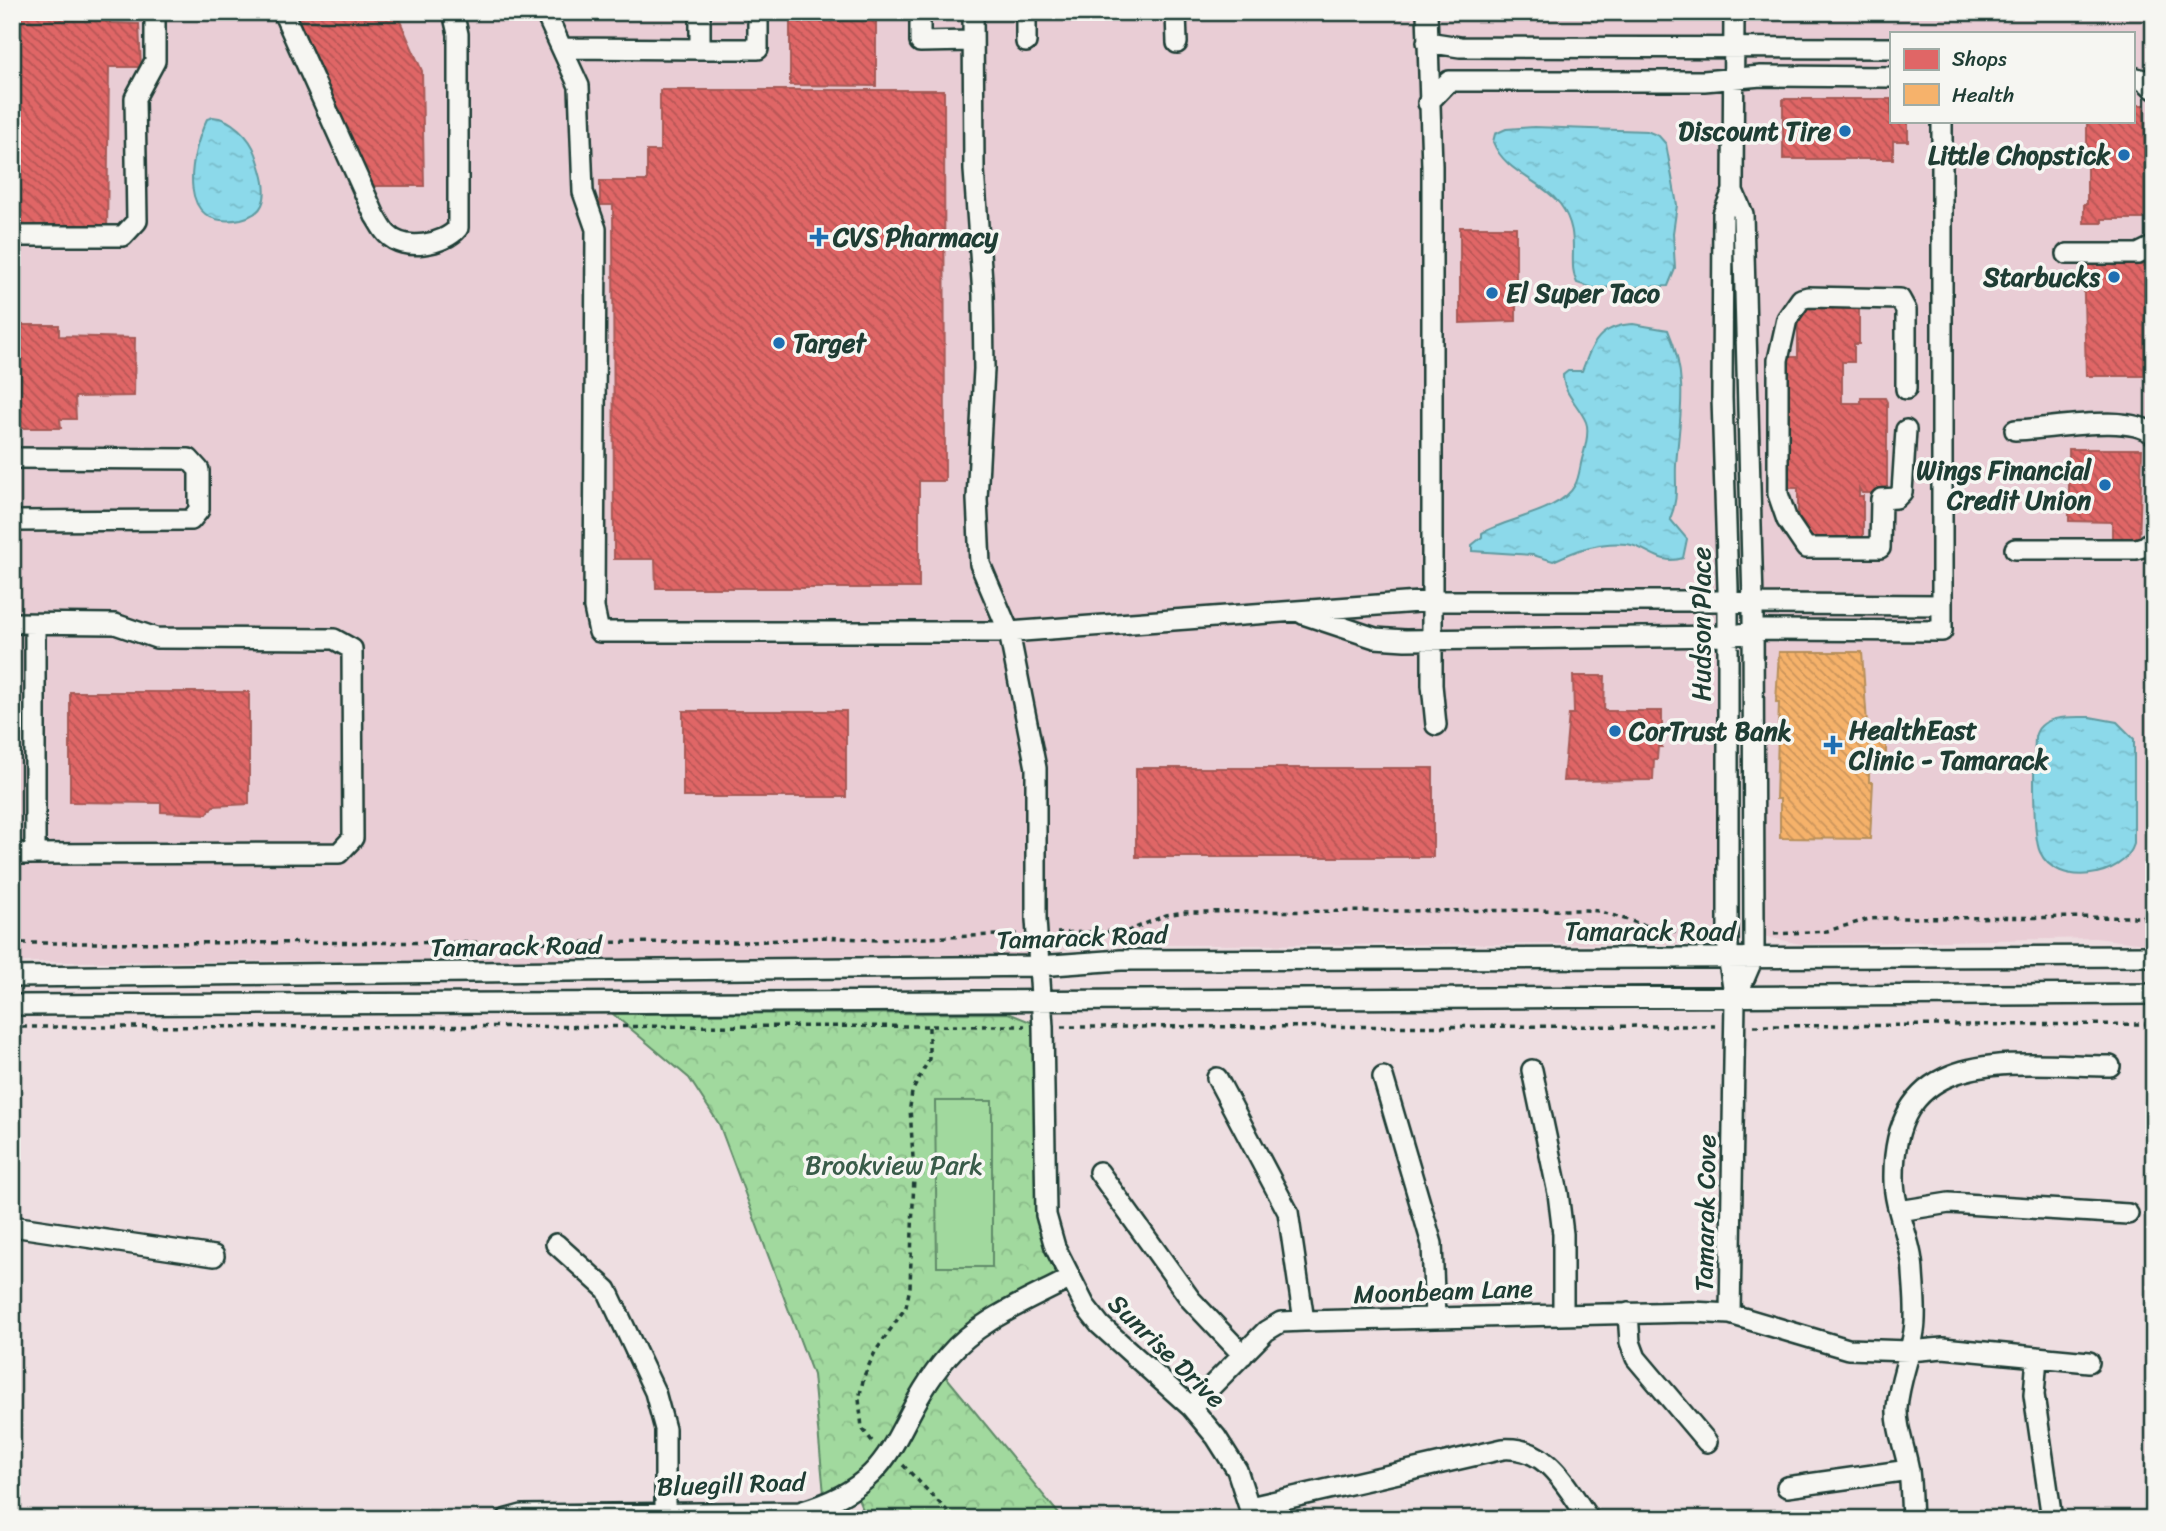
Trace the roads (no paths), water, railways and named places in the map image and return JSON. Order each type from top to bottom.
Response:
[{"type":"street","points":[[12,236],[122,236],[137,220],[135,98],[155,61],[155,12]]},
{"type":"street","points":[[283,12],[375,216],[388,236],[405,243],[439,243],[458,228],[458,34],[453,12]]},
{"type":"street","points":[[545,12],[579,86],[583,192],[596,229],[594,608],[599,632],[1009,632],[1298,613],[1353,605],[1432,601],[1728,601],[1942,605]]},
{"type":"street","points":[[700,12],[700,49]]},
{"type":"street","points":[[562,48],[758,49],[758,12]]},
{"type":"street","points":[[920,12],[920,41],[973,41]]},
{"type":"street","name":"Sunrise Drive","points":[[973,12],[974,170],[983,295],[984,369],[977,499],[980,564],[1009,632],[1036,768],[1046,1215],[1055,1247],[1069,1279],[1100,1325],[1191,1407],[1216,1437],[1237,1470],[1252,1513]]},
{"type":"street","points":[[1026,12],[1026,41]]},
{"type":"street","points":[[1176,12],[1177,43]]},
{"type":"street","points":[[1427,12],[1432,166],[1432,685],[1436,725]]},
{"type":"street","name":"Hudson Place","points":[[1734,12],[1733,191],[1723,214],[1723,417],[1728,601],[1728,957],[1735,1000]]},
{"type":"street","points":[[1427,42],[1460,47],[1890,48]]},
{"type":"street","points":[[1428,103],[1449,81],[1890,76]]},
{"type":"street","points":[[2134,78],[2154,89]]},
{"type":"street","points":[[1298,613],[1375,638],[1432,640],[1728,636],[1754,632],[1942,631],[1942,122]]},
{"type":"street","name":"Hudson Place","points":[[1733,191],[1744,214],[1754,632],[1754,957],[1735,1000]]},
{"type":"street","points":[[2067,254],[2138,254],[2154,246]]},
{"type":"street","points":[[1906,389],[1906,310],[1900,299],[1801,299],[1791,313],[1781,337],[1778,360],[1779,494],[1787,520],[1806,548],[1880,548],[1881,499],[1896,498],[1902,492],[1906,430]]},
{"type":"street","points":[[2015,430],[2068,425],[2131,425],[2142,427],[2154,435]]},
{"type":"street","points":[[12,458],[189,459],[199,470],[199,510],[191,520],[12,521]]},
{"type":"street","points":[[2015,549],[2136,549],[2146,547],[2154,539]]},
{"type":"street","points":[[12,623],[115,624],[156,638],[334,639],[352,649],[353,838],[339,853],[21,854],[12,849]]},
{"type":"street","points":[[34,624],[34,854]]},
{"type":"street","name":"Tamarack Road","points":[[12,977],[1039,967],[1121,960],[2154,956]]},
{"type":"street","name":"Tamarack Road","points":[[12,1005],[1735,1000],[2154,994]]},
{"type":"street","name":"Tamarak Cove","points":[[1735,1000],[1730,1314],[1848,1349],[1909,1351],[1943,1348],[2089,1362]]},
{"type":"street","points":[[1912,1519],[1909,1470],[1897,1413],[1899,1380],[1915,1329],[1913,1268],[1899,1211],[1894,1170],[1896,1150],[1904,1122],[1919,1098],[1941,1078],[1964,1068],[1984,1065],[2110,1066]]},
{"type":"street","points":[[1532,1070],[1558,1193],[1563,1234],[1563,1314]]},
{"type":"street","points":[[1383,1077],[1432,1244],[1435,1317]]},
{"type":"street","points":[[1217,1078],[1287,1212],[1304,1321]]},
{"type":"street","points":[[1098,1172],[1191,1300],[1243,1355]]},
{"type":"street","points":[[1899,1211],[1949,1203],[2128,1214]]},
{"type":"street","points":[[12,1226],[214,1256]]},
{"type":"street","points":[[556,1244],[607,1290],[655,1392],[665,1429],[665,1513]]},
{"type":"street","name":"Bluegill Road","points":[[507,1519],[522,1516],[800,1512],[825,1505],[854,1489],[876,1472],[889,1455],[932,1377],[967,1336],[1069,1279]]},
{"type":"street","points":[[1628,1313],[1630,1342],[1636,1358],[1707,1442]]},
{"type":"street","name":"Moonbeam Lane","points":[[1191,1407],[1266,1331],[1281,1322],[1563,1314],[1730,1314]]},
{"type":"street","points":[[2037,1357],[2034,1395],[2052,1519]]},
{"type":"street","points":[[1252,1513],[1503,1449],[1520,1448],[1534,1452],[1548,1463],[1589,1519]]},
{"type":"street","points":[[1787,1487],[1909,1470]]},
{"type":"water","points":[[213,117],[226,121],[239,130],[256,154],[265,193],[262,205],[253,215],[241,219],[220,220],[205,214],[196,203],[192,170],[195,152],[207,119]]},
{"type":"water","points":[[1534,127],[1647,131],[1659,136],[1666,144],[1677,205],[1673,233],[1675,269],[1668,286],[1593,288],[1577,283],[1573,266],[1573,237],[1567,215],[1552,195],[1514,169],[1493,142],[1495,134],[1506,129]]},
{"type":"water","points":[[1633,324],[1668,330],[1679,364],[1681,413],[1676,498],[1670,519],[1687,539],[1683,558],[1667,560],[1634,546],[1617,543],[1589,547],[1553,561],[1533,555],[1472,551],[1472,545],[1482,537],[1482,533],[1558,502],[1575,485],[1586,446],[1587,426],[1568,394],[1563,375],[1568,371],[1582,371],[1594,344],[1605,332],[1621,325]]},
{"type":"water","points":[[2090,717],[2117,722],[2134,739],[2134,844],[2128,856],[2117,865],[2104,871],[2074,874],[2060,871],[2048,863],[2037,843],[2034,796],[2035,737],[2043,724],[2057,718]]},
{"type":"place","name":"Discount Tire","points":[[1845,131]]},
{"type":"place","name":"Little Chopstick","points":[[2124,155]]},
{"type":"place","name":"CVS Pharmacy","points":[[819,237]]},
{"type":"place","name":"Starbucks","points":[[2114,277]]},
{"type":"place","name":"El Super Taco","points":[[1492,293]]},
{"type":"place","name":"Target","points":[[779,343]]},
{"type":"place","name":"Wings Financial Credit Union","points":[[2105,485]]},
{"type":"place","name":"CorTrust Bank","points":[[1615,731]]},
{"type":"place","name":"HealthEast Clinic - Tamarack","points":[[1833,745]]},
{"type":"park label","name":"Brookview Park","points":[[894,1165]]}]
